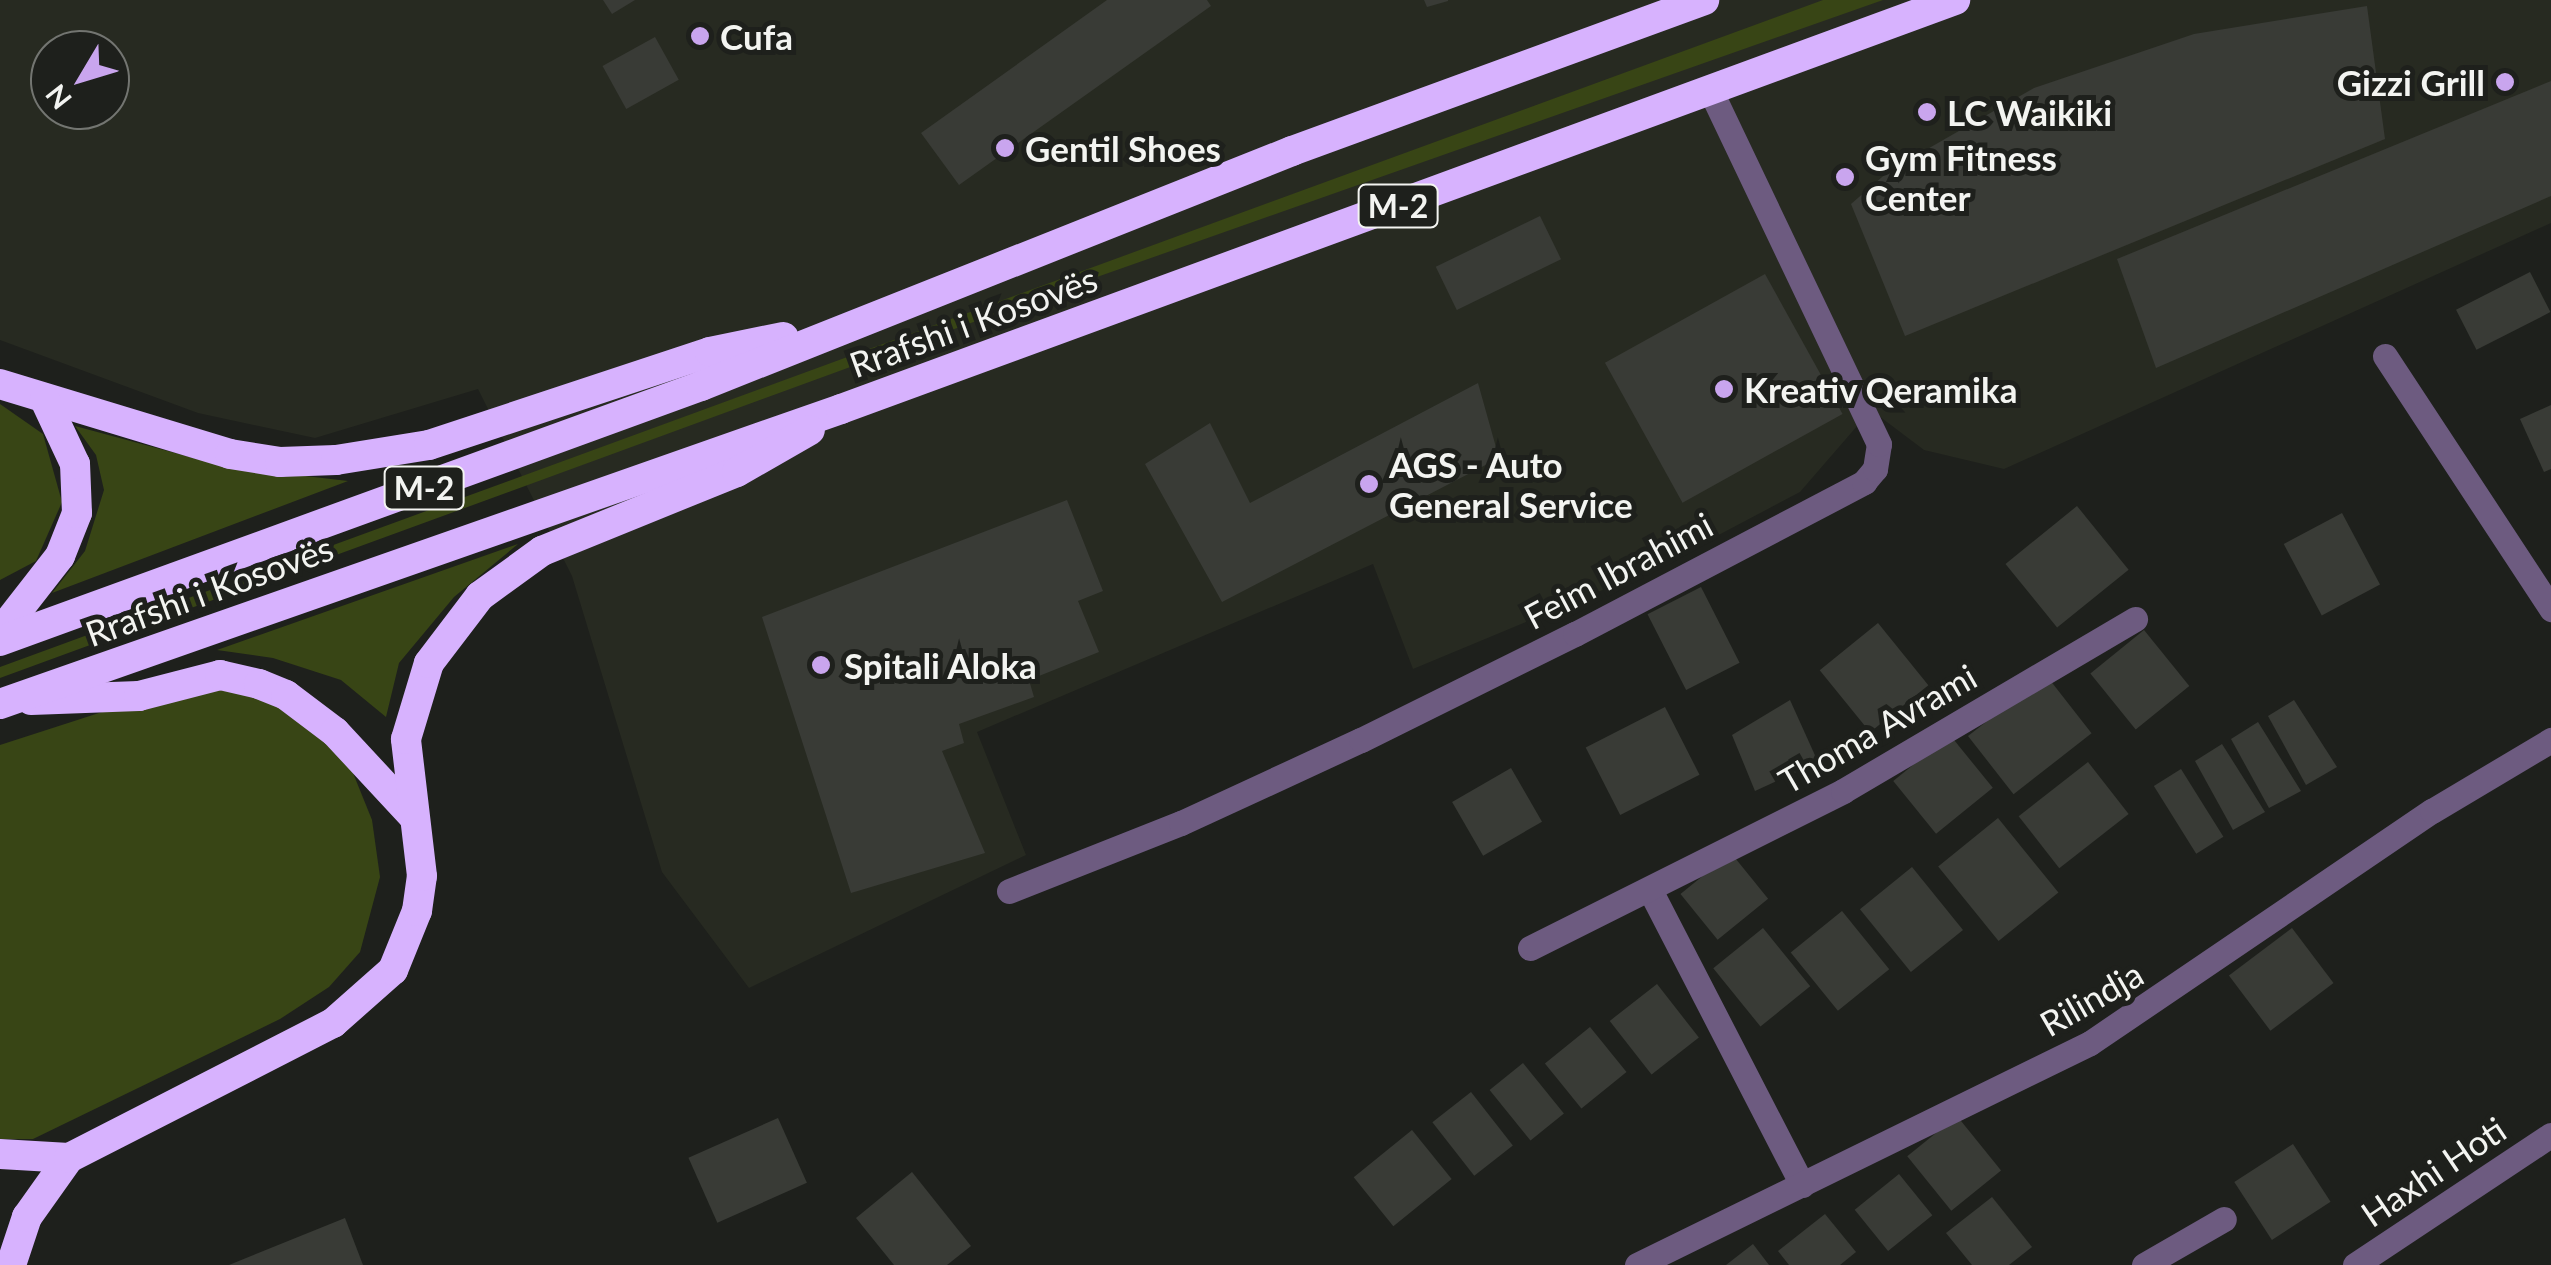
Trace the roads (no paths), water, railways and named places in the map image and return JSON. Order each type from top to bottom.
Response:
[{"type":"highway","name":"Rrafshi i Kosovës","points":[[0,641],[701,386],[844,324],[1704,0]]},
{"type":"highway","name":"Rrafshi i Kosovës","points":[[6,702],[840,409],[1955,0]]},
{"type":"highway","points":[[0,384],[230,454],[280,462],[336,460],[429,445],[710,352],[844,324]]},
{"type":"highway","points":[[0,633],[60,556],[77,512],[74,464],[45,400]]},
{"type":"highway","points":[[11,1265],[27,1217],[69,1158],[230,1080],[333,1023],[369,996],[393,970],[417,911],[422,876],[406,739],[429,663],[480,596],[542,551],[737,472],[840,409]]},
{"type":"highway","points":[[6,702],[125,698],[220,675],[259,684],[310,711],[413,816]]},
{"type":"highway","points":[[0,1154],[69,1158]]},
{"type":"street","name":"Feim Ibrahimi","points":[[1009,891],[1181,823],[1361,740],[1575,634],[1864,482],[1875,469],[1879,444],[1711,92]]},
{"type":"street","points":[[2385,356],[2551,609]]},
{"type":"street","name":"Thoma Avrami","points":[[1530,948],[1843,790],[2135,619]]},
{"type":"street","name":"Rilindja","points":[[1637,1265],[2090,1044],[2416,822],[2551,740]]},
{"type":"street","points":[[1650,890],[1802,1184]]},
{"type":"street","name":"Haxhi Hoti","points":[[2354,1265],[2551,1135]]},
{"type":"street","points":[[2144,1265],[2224,1219]]},
{"type":"place","name":"Cufa","points":[[700,36]]},
{"type":"place","name":"Gizzi Grill","points":[[2505,82]]},
{"type":"place","name":"LC Waikiki","points":[[1927,112]]},
{"type":"place","name":"Gentil Shoes","points":[[1005,148]]},
{"type":"place","name":"Gym Fitness Center","points":[[1845,177]]},
{"type":"place","name":"Kreativ Qeramika","points":[[1724,389]]},
{"type":"place","name":"AGS - Auto General Service","points":[[1369,484]]},
{"type":"place","name":"Spitali Aloka","points":[[821,665]]}]
